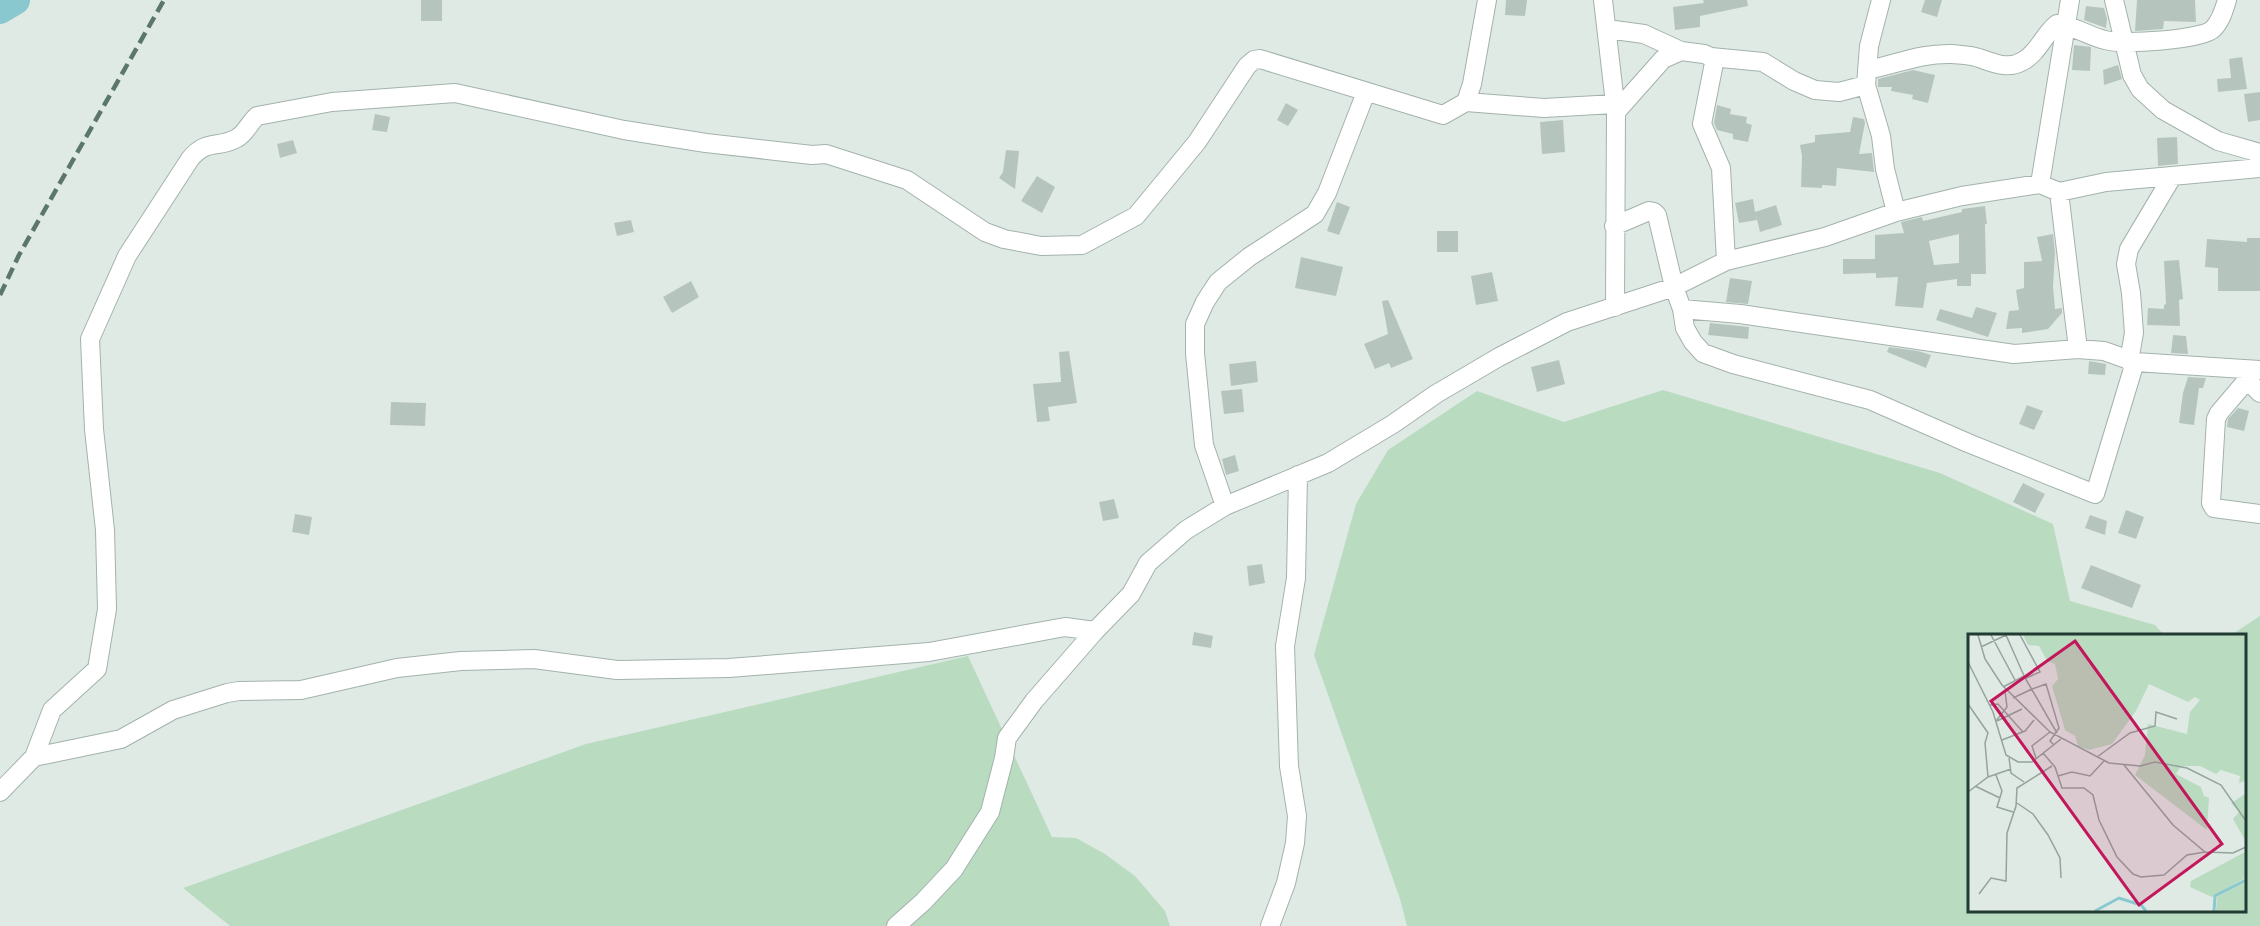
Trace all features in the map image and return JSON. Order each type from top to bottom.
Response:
[{"type":"street","points":[[1466,102],[1472,84],[1487,0]]},
{"type":"street","points":[[1603,0],[1615,108],[1615,307]]},
{"type":"street","points":[[1881,0],[1869,46],[1866,78],[1881,136],[1885,169],[1896,212]]},
{"type":"street","points":[[2040,184],[2070,0]]},
{"type":"street","points":[[2114,0],[2135,82],[2163,110],[2218,141],[2260,153]]},
{"type":"street","points":[[1607,29],[1644,33],[1681,51],[1711,57],[1763,62],[1794,81],[1815,90],[1839,92],[1866,78],[1930,54],[1969,56],[1980,58],[1990,64],[2006,66],[2023,61],[2057,24],[2066,25],[2104,40],[2124,42],[2205,35],[2214,28],[2223,13],[2227,0]]},
{"type":"street","points":[[0,792],[34,757],[52,710],[97,669],[107,609],[105,530],[94,429],[90,339],[127,256],[190,159],[208,145],[239,137],[256,116],[332,102],[458,93],[659,136],[788,153],[826,154],[907,180],[984,232],[1004,239],[1041,246],[1083,245],[1136,216],[1197,142],[1247,66],[1254,60],[1260,59],[1443,115],[1466,102],[1544,108],[1615,108],[1664,59],[1681,51]]},
{"type":"street","points":[[1711,57],[1714,63],[1702,124],[1721,168],[1726,261]]},
{"type":"street","points":[[1225,506],[1204,446],[1195,353],[1195,324],[1218,282],[1249,257],[1315,214],[1327,193],[1366,92]]},
{"type":"street","points":[[896,926],[923,902],[954,869],[990,812],[1007,738],[1050,680],[1131,594],[1148,563],[1186,530],[1225,506],[1328,463],[1393,424],[1436,394],[1499,357],[1567,322],[1674,287],[1726,261],[1825,237],[1896,212],[1962,196],[2040,184],[2059,192],[2106,182],[2260,168]]},
{"type":"street","points":[[1614,226],[1649,211],[1658,215],[1685,327],[1693,342],[1703,353],[1733,364],[1870,400],[1968,443],[2095,494],[2132,361],[2134,333],[2126,264],[2129,249],[2172,177]]},
{"type":"street","points":[[2059,192],[2078,349]]},
{"type":"street","points":[[1682,309],[1740,314],[2014,354],[2078,349],[2104,351],[2132,361],[2253,374]]},
{"type":"street","points":[[2253,374],[2260,393]]},
{"type":"street","points":[[2253,374],[2216,419],[2211,503],[2214,508],[2260,514]]},
{"type":"street","points":[[1270,926],[1286,883],[1295,843],[1297,816],[1289,766],[1286,646],[1296,578],[1298,475]]},
{"type":"street","points":[[34,757],[121,739],[173,710],[228,693],[301,690],[397,668],[461,661],[534,659],[617,670],[729,668],[929,652],[1065,627],[1095,630]]},
{"type":"green space","points":[[1663,390],[1940,473],[2053,524],[2070,601],[2155,625],[2163,634],[1968,634],[1968,911],[2245,911],[2245,634],[2233,634],[2260,616],[2260,926],[1407,926],[1400,899],[1314,655],[1356,504],[1388,450],[1477,391],[1564,422]]},
{"type":"green space","points":[[968,656],[1052,837],[1076,838],[1105,854],[1135,876],[1165,911],[1170,926],[230,926],[183,888],[586,744]]},
{"type":"building","points":[[421,0],[442,0],[442,21],[421,21]]},
{"type":"building","points":[[1506,0],[1527,0],[1525,16],[1505,15]]},
{"type":"building","points":[[1703,0],[1747,0],[1748,6],[1700,16],[1700,27],[1675,30],[1673,7],[1704,3]]},
{"type":"building","points":[[1925,0],[1942,0],[1937,17],[1921,12]]},
{"type":"building","points":[[2137,0],[2195,0],[2196,22],[2164,21],[2163,29],[2135,31]]},
{"type":"building","points":[[2086,6],[2104,8],[2107,19],[2106,28],[2084,20]]},
{"type":"building","points":[[2074,45],[2091,47],[2090,71],[2072,70]]},
{"type":"building","points":[[2242,57],[2247,89],[2218,92],[2217,79],[2231,78],[2229,59]]},
{"type":"building","points":[[2118,65],[2122,79],[2104,85],[2103,70]]},
{"type":"building","points":[[1913,70],[1935,75],[1928,103],[1912,99],[1913,95],[1891,91],[1892,87],[1878,87],[1878,79]]},
{"type":"building","points":[[2260,92],[2260,120],[2248,122],[2244,94]]},
{"type":"building","points":[[1286,103],[1298,110],[1288,126],[1277,120]]},
{"type":"building","points":[[1717,105],[1731,109],[1730,114],[1747,117],[1746,123],[1752,125],[1748,142],[1733,139],[1733,134],[1717,130],[1714,123]]},
{"type":"building","points":[[375,114],[390,117],[387,132],[372,130]]},
{"type":"building","points":[[1853,117],[1864,119],[1859,154],[1872,153],[1874,172],[1837,168],[1836,186],[1801,187],[1800,145],[1815,142],[1815,135],[1850,132]]},
{"type":"building","points":[[1563,120],[1565,152],[1542,154],[1540,122]]},
{"type":"building","points":[[2177,137],[2178,164],[2158,166],[2157,138]]},
{"type":"building","points":[[293,140],[297,153],[280,158],[277,144]]},
{"type":"building","points":[[1006,150],[1019,151],[1015,189],[999,178],[1003,172]]},
{"type":"building","points":[[1037,176],[1055,187],[1042,213],[1021,201]]},
{"type":"building","points":[[1753,199],[1755,212],[1776,205],[1782,225],[1760,232],[1756,215],[1757,220],[1739,223],[1735,203]]},
{"type":"building","points":[[1337,202],[1350,207],[1339,235],[1327,231]]},
{"type":"building","points":[[1985,206],[1986,274],[1971,274],[1971,286],[1957,286],[1957,279],[1927,283],[1923,308],[1895,306],[1898,277],[1876,278],[1876,273],[1843,274],[1843,259],[1875,259],[1875,235],[1904,233],[1901,222],[1922,217],[1923,221],[1962,212],[1962,209]],"holes":[[[1959,234],[1959,263],[1934,265],[1929,241]]]},
{"type":"building","points":[[631,220],[634,232],[617,236],[614,223]]},
{"type":"building","points":[[1437,231],[1458,231],[1458,252],[1437,252]]},
{"type":"building","points":[[2053,234],[2055,309],[2062,308],[2062,313],[2048,329],[2022,333],[2022,328],[2006,329],[2009,311],[2019,310],[2016,290],[2024,288],[2024,262],[2042,261],[2037,237]]},
{"type":"building","points":[[2247,238],[2260,238],[2260,291],[2218,291],[2218,268],[2205,267],[2207,239],[2247,242]]},
{"type":"building","points":[[1301,257],[1343,267],[1336,296],[1295,288]]},
{"type":"building","points":[[2179,260],[2183,299],[2179,300],[2180,326],[2147,325],[2148,308],[2164,309],[2166,304],[2164,261]]},
{"type":"building","points":[[1492,272],[1498,301],[1476,305],[1471,276]]},
{"type":"building","points":[[1730,278],[1752,281],[1748,304],[1726,302]]},
{"type":"building","points":[[691,281],[699,297],[672,313],[663,297]]},
{"type":"building","points":[[1388,300],[1413,359],[1391,368],[1389,363],[1375,369],[1364,344],[1388,334],[1382,301]]},
{"type":"building","points":[[1976,307],[1997,313],[1988,337],[1936,320],[1940,309],[1972,318]]},
{"type":"building","points":[[1710,323],[1749,327],[1748,339],[1708,335]]},
{"type":"building","points":[[2173,335],[2186,336],[2188,354],[2171,353]]},
{"type":"building","points":[[1889,347],[1931,355],[1926,368],[1887,352]]},
{"type":"building","points":[[1069,351],[1077,403],[1048,407],[1050,421],[1037,422],[1033,384],[1061,382],[1059,352]]},
{"type":"building","points":[[1559,360],[1565,384],[1537,392],[1531,367]]},
{"type":"building","points":[[1256,361],[1258,382],[1231,386],[1229,364]]},
{"type":"building","points":[[2089,361],[2106,364],[2105,375],[2088,374]]},
{"type":"building","points":[[2188,377],[2206,378],[2203,388],[2199,388],[2194,425],[2179,423],[2183,393]]},
{"type":"building","points":[[1242,389],[1244,412],[1224,414],[1221,391]]},
{"type":"building","points":[[391,402],[426,403],[425,426],[390,425]]},
{"type":"building","points":[[2027,405],[2043,411],[2034,430],[2019,424]]},
{"type":"building","points":[[2238,408],[2249,411],[2244,431],[2227,427],[2228,419]]},
{"type":"building","points":[[1235,455],[1239,471],[1226,475],[1222,459]]},
{"type":"building","points":[[2023,483],[2045,494],[2035,513],[2013,502]]},
{"type":"building","points":[[1114,499],[1119,518],[1103,521],[1099,502]]},
{"type":"building","points":[[2126,510],[2144,517],[2136,539],[2118,533]]},
{"type":"building","points":[[295,514],[312,517],[309,535],[292,532]]},
{"type":"building","points":[[2090,515],[2107,521],[2105,535],[2085,528]]},
{"type":"building","points":[[1262,564],[1265,583],[1249,586],[1247,566]]},
{"type":"building","points":[[2091,565],[2141,585],[2132,608],[2081,588]]},
{"type":"building","points":[[1194,632],[1213,636],[1211,648],[1192,645]]},
{"type":"waterway","points":[[0,9],[15,0]]},
{"type":"railway","points":[[0,295],[19,255],[164,0]]}]
